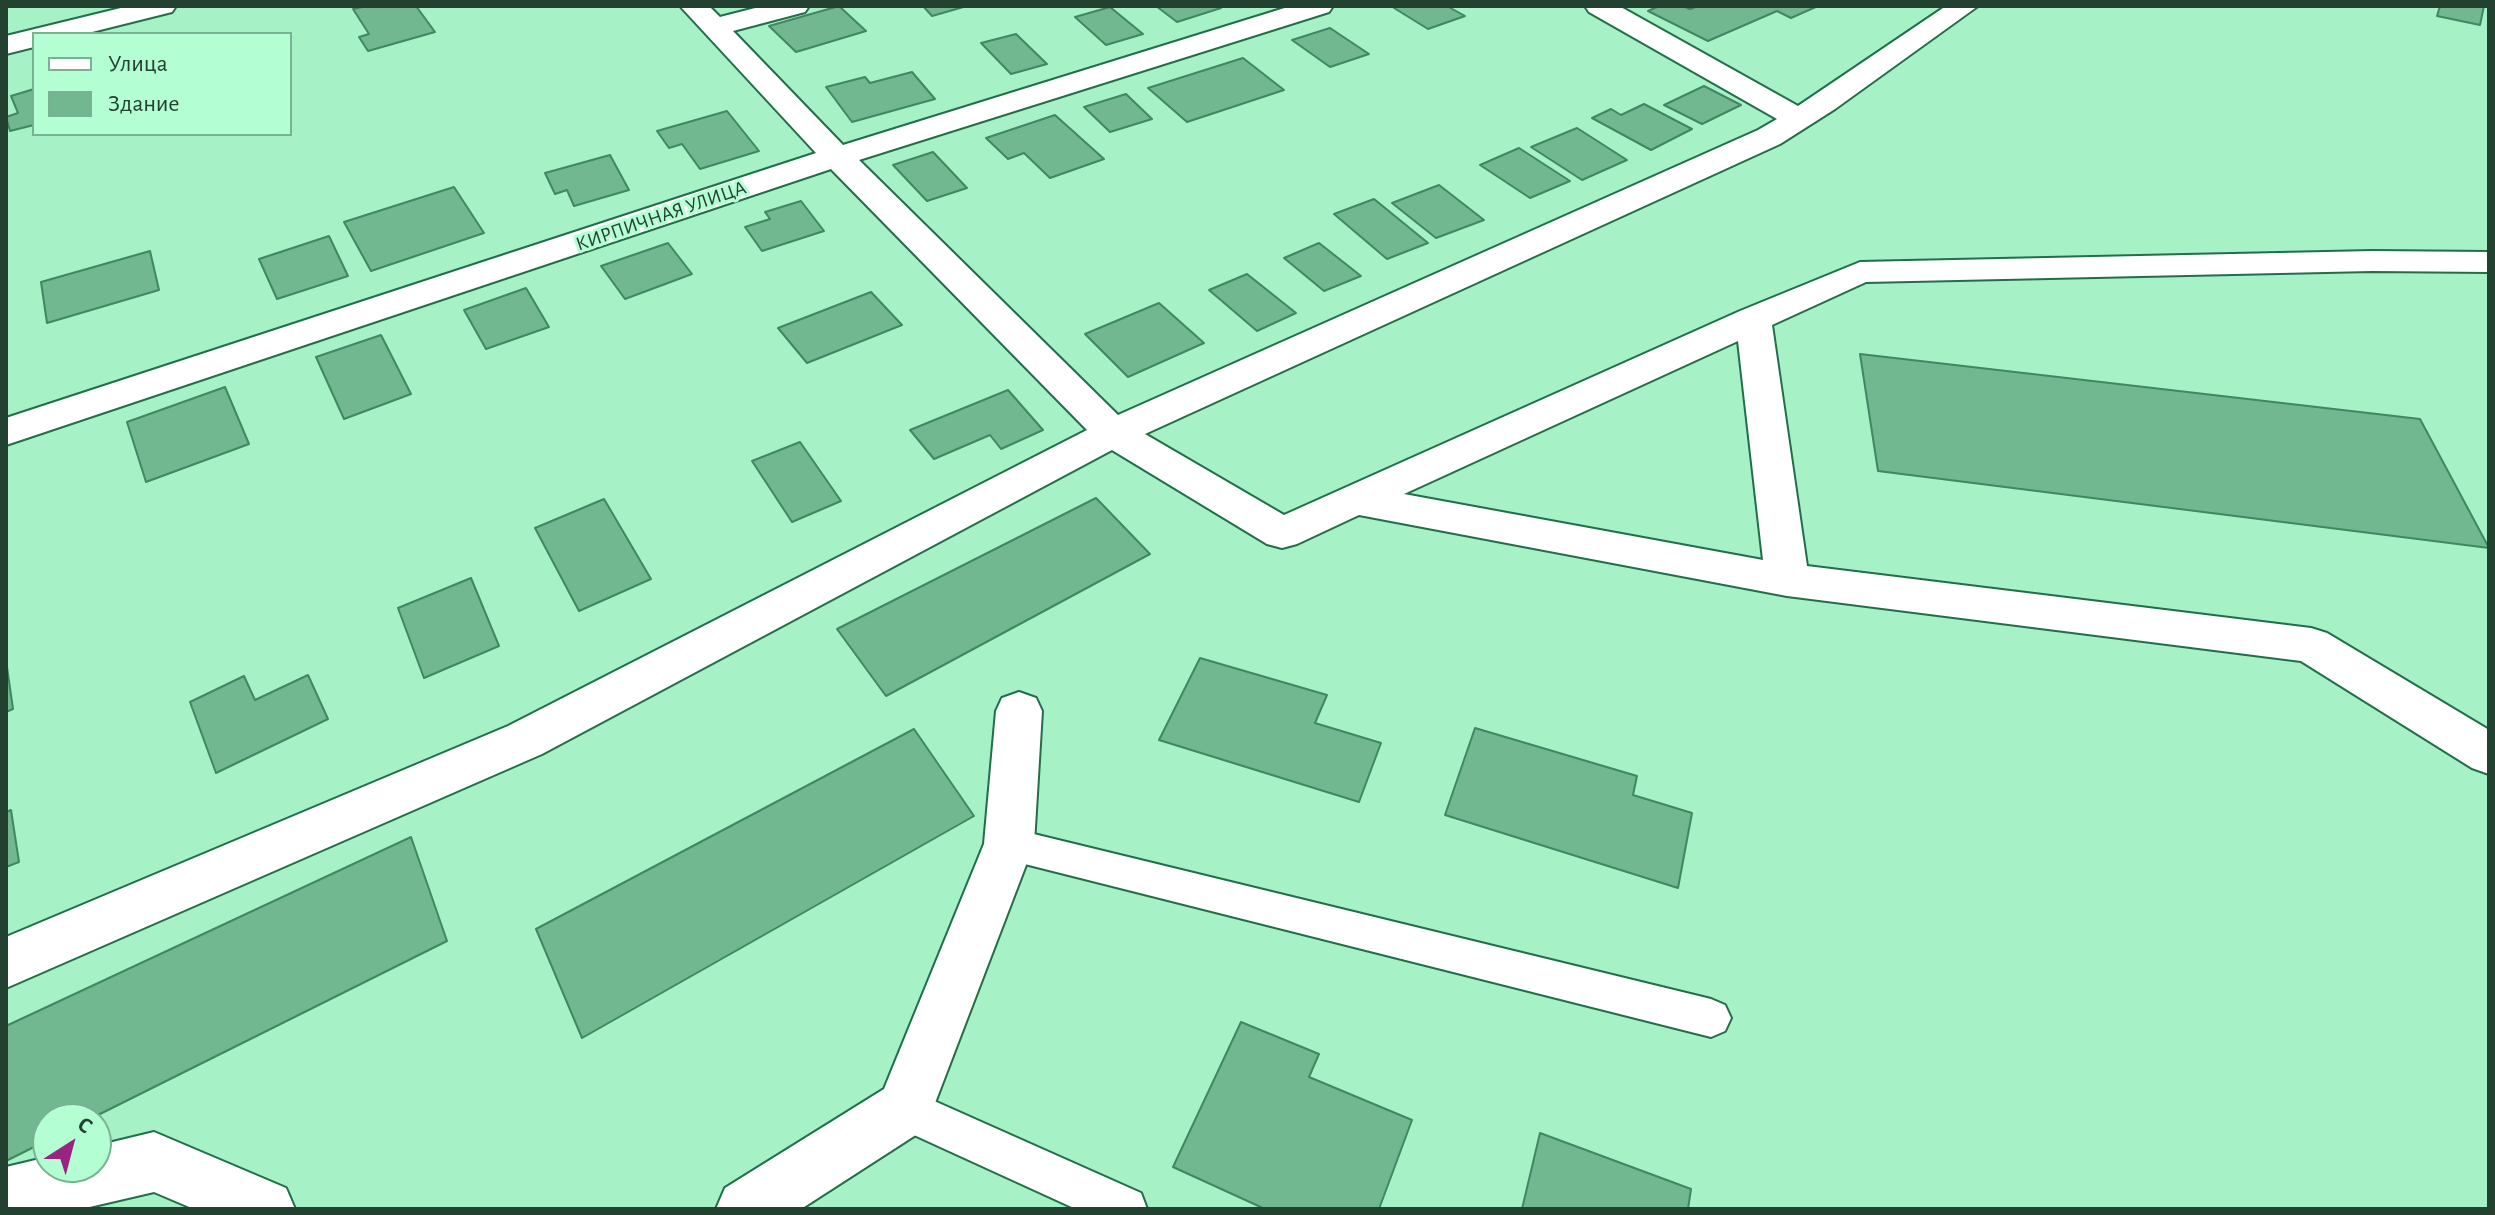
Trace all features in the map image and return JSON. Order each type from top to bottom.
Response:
[{"type":"street","points":[[58,32],[162,6]]},
{"type":"street","points":[[705,17],[795,6]]},
{"type":"street","name":"КИРПИЧНАЯ УЛИЦА","points":[[6,432],[837,157],[1319,6]]},
{"type":"street","points":[[1599,6],[1799,119]]},
{"type":"street","points":[[6,963],[525,740],[1113,433],[1769,137],[1964,6]]},
{"type":"street","points":[[705,17],[837,157],[1113,433],[1282,533],[1860,272],[2372,261],[2489,262]]},
{"type":"street","points":[[6,45],[32,38]]},
{"type":"street","points":[[1753,319],[1787,580]]},
{"type":"street","points":[[1355,500],[1787,580],[2311,645],[2489,754]]},
{"type":"street","points":[[746,1209],[905,1109],[1009,844],[1019,711]]},
{"type":"street","points":[[6,1197],[154,1162],[265,1209]]},
{"type":"lane","points":[[1009,844],[1711,1018]]},
{"type":"lane","points":[[905,1109],[1125,1209]]},
{"type":"building","points":[[416,6],[435,32],[368,51],[359,37],[369,34],[353,9]]},
{"type":"building","points":[[839,6],[866,31],[796,52],[769,26]]},
{"type":"building","points":[[923,6],[967,6],[932,16]]},
{"type":"building","points":[[1156,6],[1217,6],[1221,8],[1177,22]]},
{"type":"building","points":[[1447,6],[1465,16],[1428,29],[1394,8]]},
{"type":"building","points":[[1659,6],[1690,9],[1698,6],[1818,6],[1791,18],[1777,11],[1708,41],[1648,11]]},
{"type":"building","points":[[2440,6],[2484,6],[2480,25],[2437,16]]},
{"type":"building","points":[[1110,7],[1143,34],[1106,45],[1075,17]]},
{"type":"building","points":[[1330,28],[1369,54],[1330,67],[1292,40]]},
{"type":"building","points":[[1016,34],[1047,64],[1011,74],[981,43]]},
{"type":"building","points":[[1243,58],[1284,90],[1187,122],[1148,88]]},
{"type":"building","points":[[912,72],[935,99],[852,122],[826,87],[865,77],[870,83]]},
{"type":"building","points":[[1704,86],[1741,105],[1702,124],[1664,105]]},
{"type":"building","points":[[32,90],[32,126],[10,131],[6,117],[18,113],[11,96]]},
{"type":"building","points":[[1126,94],[1152,119],[1110,132],[1084,107]]},
{"type":"building","points":[[1644,104],[1692,129],[1651,150],[1592,118],[1611,109],[1621,115]]},
{"type":"building","points":[[727,111],[759,151],[700,169],[682,144],[669,148],[657,131]]},
{"type":"building","points":[[1055,115],[1104,159],[1050,178],[1024,153],[1008,159],[986,138]]},
{"type":"building","points":[[1577,128],[1627,160],[1582,180],[1531,147]]},
{"type":"building","points":[[1519,148],[1570,181],[1530,198],[1480,165]]},
{"type":"building","points":[[933,152],[967,188],[927,201],[893,165]]},
{"type":"building","points":[[610,155],[629,190],[574,206],[567,190],[555,194],[545,173]]},
{"type":"building","points":[[1439,185],[1484,220],[1436,238],[1392,203]]},
{"type":"building","points":[[454,187],[484,233],[371,271],[344,222]]},
{"type":"building","points":[[1374,199],[1428,243],[1387,259],[1334,214]]},
{"type":"building","points":[[801,201],[824,231],[762,251],[745,227],[770,219],[765,212]]},
{"type":"building","points":[[329,236],[348,276],[277,299],[259,259]]},
{"type":"building","points":[[668,243],[692,274],[625,299],[601,266]]},
{"type":"building","points":[[1319,243],[1361,276],[1324,291],[1284,258]]},
{"type":"building","points":[[150,251],[159,290],[47,323],[41,282]]},
{"type":"building","points":[[1247,274],[1296,313],[1257,331],[1209,290]]},
{"type":"building","points":[[526,288],[549,327],[486,349],[464,310]]},
{"type":"building","points":[[871,292],[902,325],[807,363],[778,328]]},
{"type":"building","points":[[1159,303],[1204,343],[1128,377],[1085,334]]},
{"type":"building","points":[[381,335],[411,394],[344,419],[316,357]]},
{"type":"building","points":[[1860,354],[2420,419],[2489,548],[1878,471]]},
{"type":"building","points":[[225,387],[249,444],[146,482],[127,422]]},
{"type":"building","points":[[1008,390],[1043,430],[1001,449],[990,435],[934,459],[910,430]]},
{"type":"building","points":[[800,442],[841,501],[792,522],[752,461]]},
{"type":"building","points":[[1096,498],[1150,554],[886,696],[837,629]]},
{"type":"building","points":[[604,499],[651,579],[579,611],[535,528]]},
{"type":"building","points":[[471,578],[499,646],[424,678],[398,608]]},
{"type":"building","points":[[1200,658],[1327,695],[1315,723],[1381,743],[1359,802],[1159,740]]},
{"type":"building","points":[[6,660],[13,709],[6,712]]},
{"type":"building","points":[[308,675],[328,719],[216,773],[190,702],[244,676],[255,700]]},
{"type":"building","points":[[1475,728],[1637,776],[1633,795],[1692,813],[1678,888],[1445,815]]},
{"type":"building","points":[[914,729],[974,816],[582,1038],[536,929]]},
{"type":"building","points":[[11,810],[19,862],[6,867],[6,812]]},
{"type":"building","points":[[411,837],[447,941],[112,1108],[112,1103],[32,1103],[32,1148],[6,1161],[6,1026]]},
{"type":"building","points":[[1241,1022],[1319,1054],[1309,1077],[1412,1120],[1379,1209],[1265,1209],[1173,1167]]},
{"type":"building","points":[[1540,1133],[1691,1189],[1688,1209],[1522,1209]]}]
